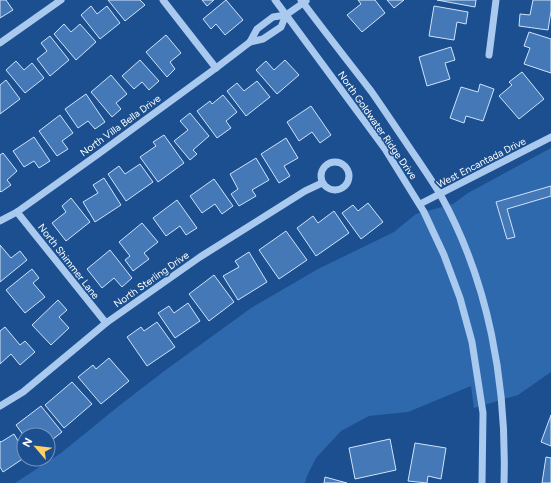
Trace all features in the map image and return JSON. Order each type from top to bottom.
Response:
[{"type":"street","points":[[0,43],[61,0]]},
{"type":"street","points":[[163,0],[216,68]]},
{"type":"street","name":"North Goldwater Ridge Drive","points":[[276,0],[385,149],[429,220],[453,277],[472,342],[483,413],[482,483]]},
{"type":"street","points":[[489,55],[496,0]]},
{"type":"street","name":"North Villa Bella Drive","points":[[250,42],[257,28],[273,17],[286,15],[304,1]]},
{"type":"street","name":"North Goldwater Ridge Drive","points":[[304,1],[371,92],[426,172],[440,195],[471,264],[496,353],[506,445],[504,483]]},
{"type":"street","name":"North Villa Bella Drive","points":[[0,221],[17,212],[250,42],[263,39],[281,27],[286,15]]},
{"type":"street","name":"West Encantada Drive","points":[[420,204],[551,138]]},
{"type":"street","points":[[338,162],[346,166],[349,170],[349,180],[344,188],[334,191],[322,183],[322,169],[329,163],[338,162]]},
{"type":"street","name":"North Sterling Drive","points":[[0,406],[23,392],[106,323],[200,257],[305,191],[322,183]]},
{"type":"street","name":"North Shimmer Lane","points":[[17,212],[106,323]]},
{"type":"shaded area","points":[[551,148],[551,372],[518,395],[474,408],[471,386],[408,412],[369,416],[341,431],[316,458],[305,483],[15,483],[40,467],[56,467],[56,456],[167,369],[251,308],[318,269],[394,232],[416,214],[453,204],[468,193]]},
{"type":"building","points":[[0,0],[6,0],[13,10],[0,18]]},
{"type":"building","points":[[108,0],[140,0],[145,5],[125,21]]},
{"type":"building","points":[[202,0],[214,0],[207,6]]},
{"type":"building","points":[[226,0],[243,20],[225,35],[216,24],[211,29],[203,19]]},
{"type":"building","points":[[358,0],[375,0],[385,13],[362,32],[347,15],[361,4]]},
{"type":"building","points":[[387,0],[404,0],[394,8]]},
{"type":"building","points":[[437,0],[476,0],[475,7]]},
{"type":"building","points":[[533,0],[551,0],[548,30],[519,26],[520,14],[530,15]]},
{"type":"building","points":[[91,6],[97,14],[107,6],[120,23],[100,39],[81,15]]},
{"type":"building","points":[[434,6],[468,12],[466,24],[457,22],[454,40],[429,36]]},
{"type":"building","points":[[64,24],[71,32],[80,24],[96,42],[76,60],[54,34]]},
{"type":"building","points":[[529,32],[551,39],[551,73],[524,64],[530,48],[524,46]]},
{"type":"building","points":[[166,35],[181,53],[170,62],[175,69],[167,77],[146,52]]},
{"type":"building","points":[[50,36],[69,60],[50,76],[37,59],[47,51],[41,43]]},
{"type":"building","points":[[451,47],[455,60],[445,63],[450,79],[427,86],[419,57]]},
{"type":"building","points":[[140,60],[159,81],[149,90],[142,82],[134,89],[122,76]]},
{"type":"building","points":[[285,60],[299,75],[277,94],[256,70],[266,61],[274,70]]},
{"type":"building","points":[[16,61],[24,70],[32,63],[44,78],[25,93],[6,70]]},
{"type":"building","points":[[522,72],[544,99],[519,119],[499,96],[512,85],[509,82]]},
{"type":"building","points":[[111,75],[127,94],[116,103],[121,109],[112,117],[91,92]]},
{"type":"building","points":[[6,80],[20,99],[0,114],[0,85]]},
{"type":"building","points":[[257,81],[270,97],[246,116],[227,91],[237,83],[244,91]]},
{"type":"building","points":[[480,84],[494,89],[483,121],[466,116],[464,123],[450,118],[461,87],[478,92]]},
{"type":"building","points":[[86,94],[105,122],[95,129],[88,121],[78,128],[65,109]]},
{"type":"building","points":[[223,95],[237,112],[226,121],[231,128],[217,138],[197,111],[210,101],[212,104]]},
{"type":"building","points":[[311,106],[331,135],[320,143],[312,132],[299,141],[287,122]]},
{"type":"building","points":[[190,113],[209,136],[193,150],[197,154],[190,160],[174,141],[188,130],[180,121]]},
{"type":"building","points":[[60,115],[73,133],[62,141],[68,149],[57,156],[39,131]]},
{"type":"building","points":[[164,135],[184,163],[158,182],[140,157],[156,146],[153,142]]},
{"type":"building","points":[[34,137],[50,161],[39,168],[34,161],[24,167],[13,151]]},
{"type":"building","points":[[286,138],[298,158],[284,166],[290,176],[279,183],[261,154]]},
{"type":"building","points":[[3,153],[17,171],[7,180],[11,185],[1,192],[0,155]]},
{"type":"building","points":[[256,158],[269,180],[252,190],[256,196],[239,206],[231,194],[238,189],[230,174]]},
{"type":"building","points":[[140,164],[153,182],[126,201],[108,174],[119,166],[125,174]]},
{"type":"building","points":[[104,178],[121,205],[95,222],[83,202],[98,193],[93,185]]},
{"type":"building","points":[[214,179],[233,206],[222,214],[215,204],[202,213],[190,196]]},
{"type":"building","points":[[551,186],[551,196],[507,209],[515,237],[507,239],[496,202]]},
{"type":"building","points":[[71,198],[90,222],[66,241],[52,223],[66,212],[62,206]]},
{"type":"building","points":[[177,200],[197,228],[186,235],[180,226],[166,236],[153,218]]},
{"type":"building","points":[[368,203],[383,222],[361,239],[342,213],[353,205],[358,211]]},
{"type":"building","points":[[334,211],[349,233],[316,256],[297,228],[313,216],[318,223]]},
{"type":"building","points":[[142,223],[158,242],[144,253],[149,259],[133,271],[125,260],[130,256],[119,242]]},
{"type":"building","points":[[286,231],[307,260],[279,279],[259,250]]},
{"type":"building","points":[[0,245],[11,258],[20,251],[27,260],[0,282]]},
{"type":"building","points":[[110,250],[132,278],[122,287],[114,278],[102,288],[87,269]]},
{"type":"building","points":[[249,252],[267,282],[238,300],[223,276],[239,267],[235,261]]},
{"type":"building","points":[[32,269],[39,278],[33,283],[45,297],[25,313],[6,290]]},
{"type":"building","points":[[214,275],[234,302],[209,321],[189,294]]},
{"type":"building","points":[[58,300],[67,310],[59,317],[69,328],[51,345],[32,325]]},
{"type":"building","points":[[188,303],[200,321],[175,338],[158,313],[169,306],[174,313]]},
{"type":"building","points":[[157,322],[175,347],[147,366],[127,337],[141,327],[144,331]]},
{"type":"building","points":[[5,327],[20,345],[25,341],[35,352],[20,365],[11,354],[0,364],[0,331]]},
{"type":"building","points":[[109,358],[129,381],[101,404],[78,377],[93,365],[96,369]]},
{"type":"building","points":[[72,382],[92,404],[64,428],[45,405]]},
{"type":"building","points":[[41,406],[62,432],[56,437],[56,427],[17,427],[16,425]]},
{"type":"building","points":[[551,415],[551,446],[541,442]]},
{"type":"building","points":[[14,434],[16,437],[16,463],[3,472],[0,467],[0,441],[1,442]]},
{"type":"building","points":[[390,439],[396,470],[355,479],[349,448]]},
{"type":"building","points":[[415,443],[446,448],[441,479],[428,476],[427,483],[408,481]]},
{"type":"building","points":[[546,457],[551,458],[551,483],[542,483]]},
{"type":"building","points":[[325,477],[347,483],[324,483]]}]
